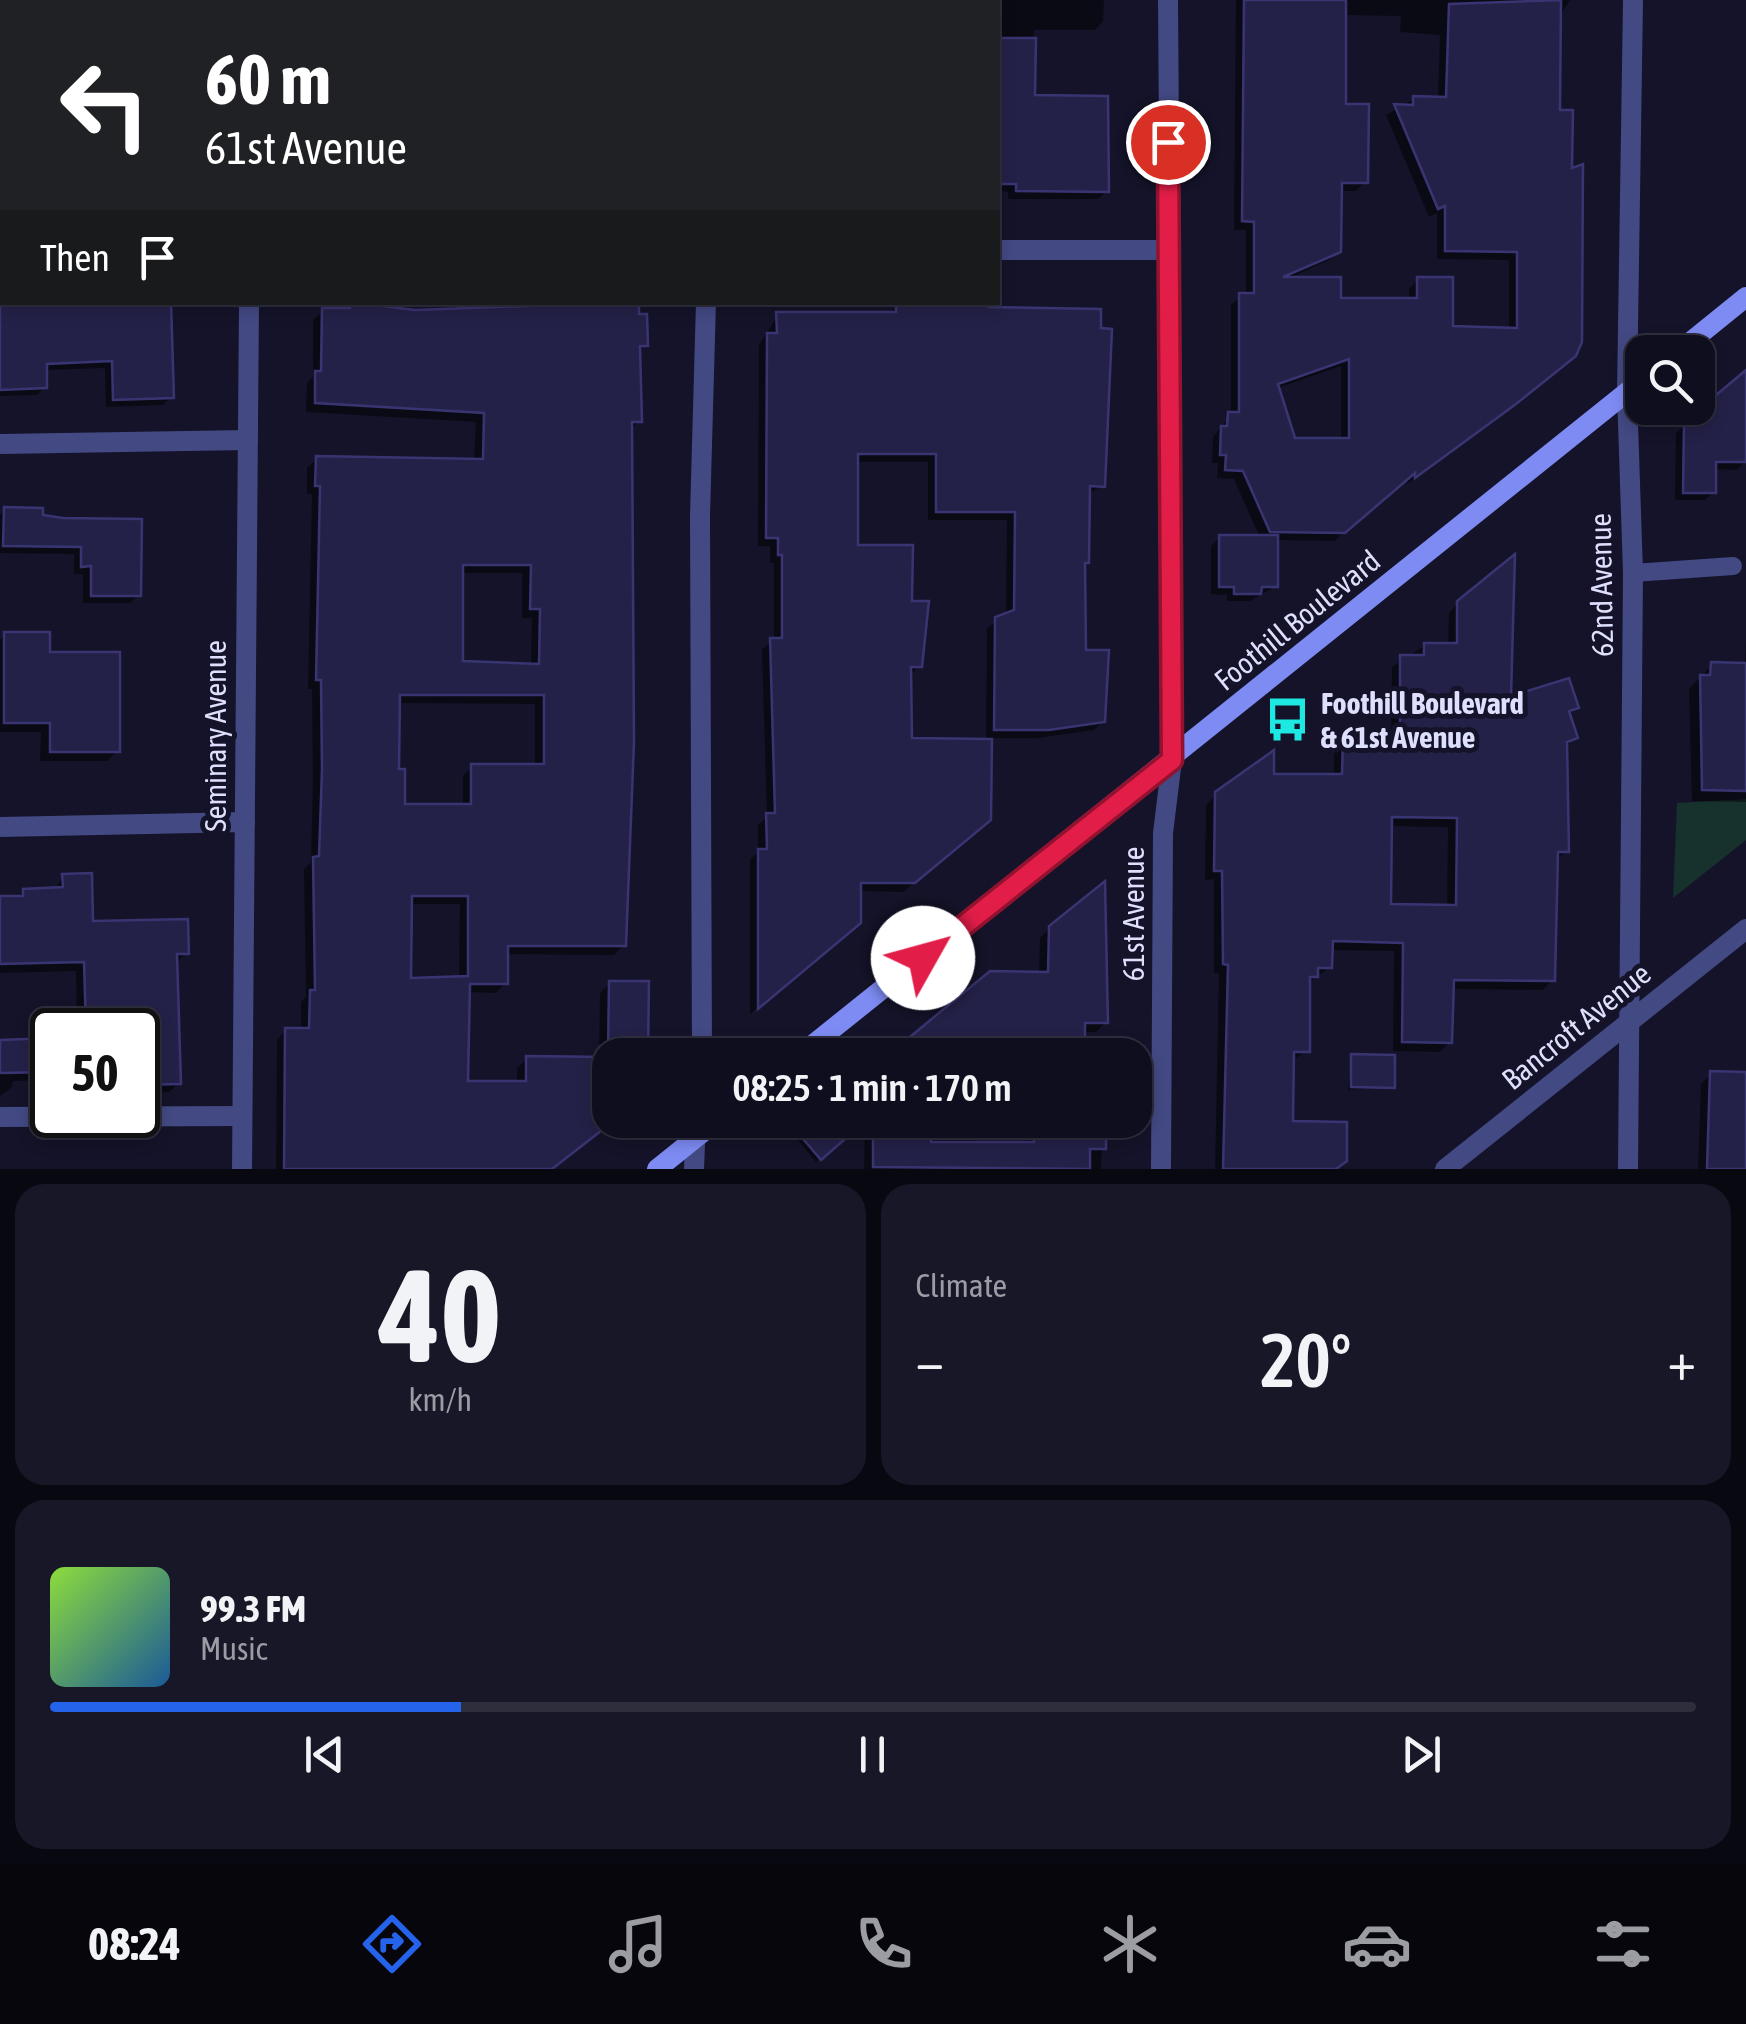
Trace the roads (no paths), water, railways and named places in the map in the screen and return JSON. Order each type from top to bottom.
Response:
[{"type":"main road","points":[[1699,335],[1746,297]]},
{"type":"main road","name":"Foothill Boulevard","points":[[821,1038],[1625,394]]},
{"type":"main road","points":[[657,1169],[687,1138]]},
{"type":"street","name":"61st Avenue","points":[[1161,1169],[1163,833],[1172,760],[1168,0]]},
{"type":"street","name":"62nd Avenue","points":[[1633,0],[1635,335]]},
{"type":"street","points":[[1000,250],[1167,250]]},
{"type":"street","name":"Seminary Avenue","points":[[242,1169],[249,305]]},
{"type":"street","points":[[702,1038],[700,516],[706,305]]},
{"type":"street","name":"62nd Avenue","points":[[1628,1169],[1635,425]]},
{"type":"street","points":[[0,444],[248,440]]},
{"type":"street","points":[[0,826],[245,822]]},
{"type":"street","name":"Bancroft Avenue","points":[[1444,1169],[1746,929]]},
{"type":"street","points":[[0,1117],[242,1116]]},
{"type":"street","points":[[694,1169],[695,1138]]},
{"type":"lane","points":[[1633,573],[1733,566]]},
{"type":"place","name":"Foothill Boulevard & 61st Avenue","points":[[1288,720]]}]
